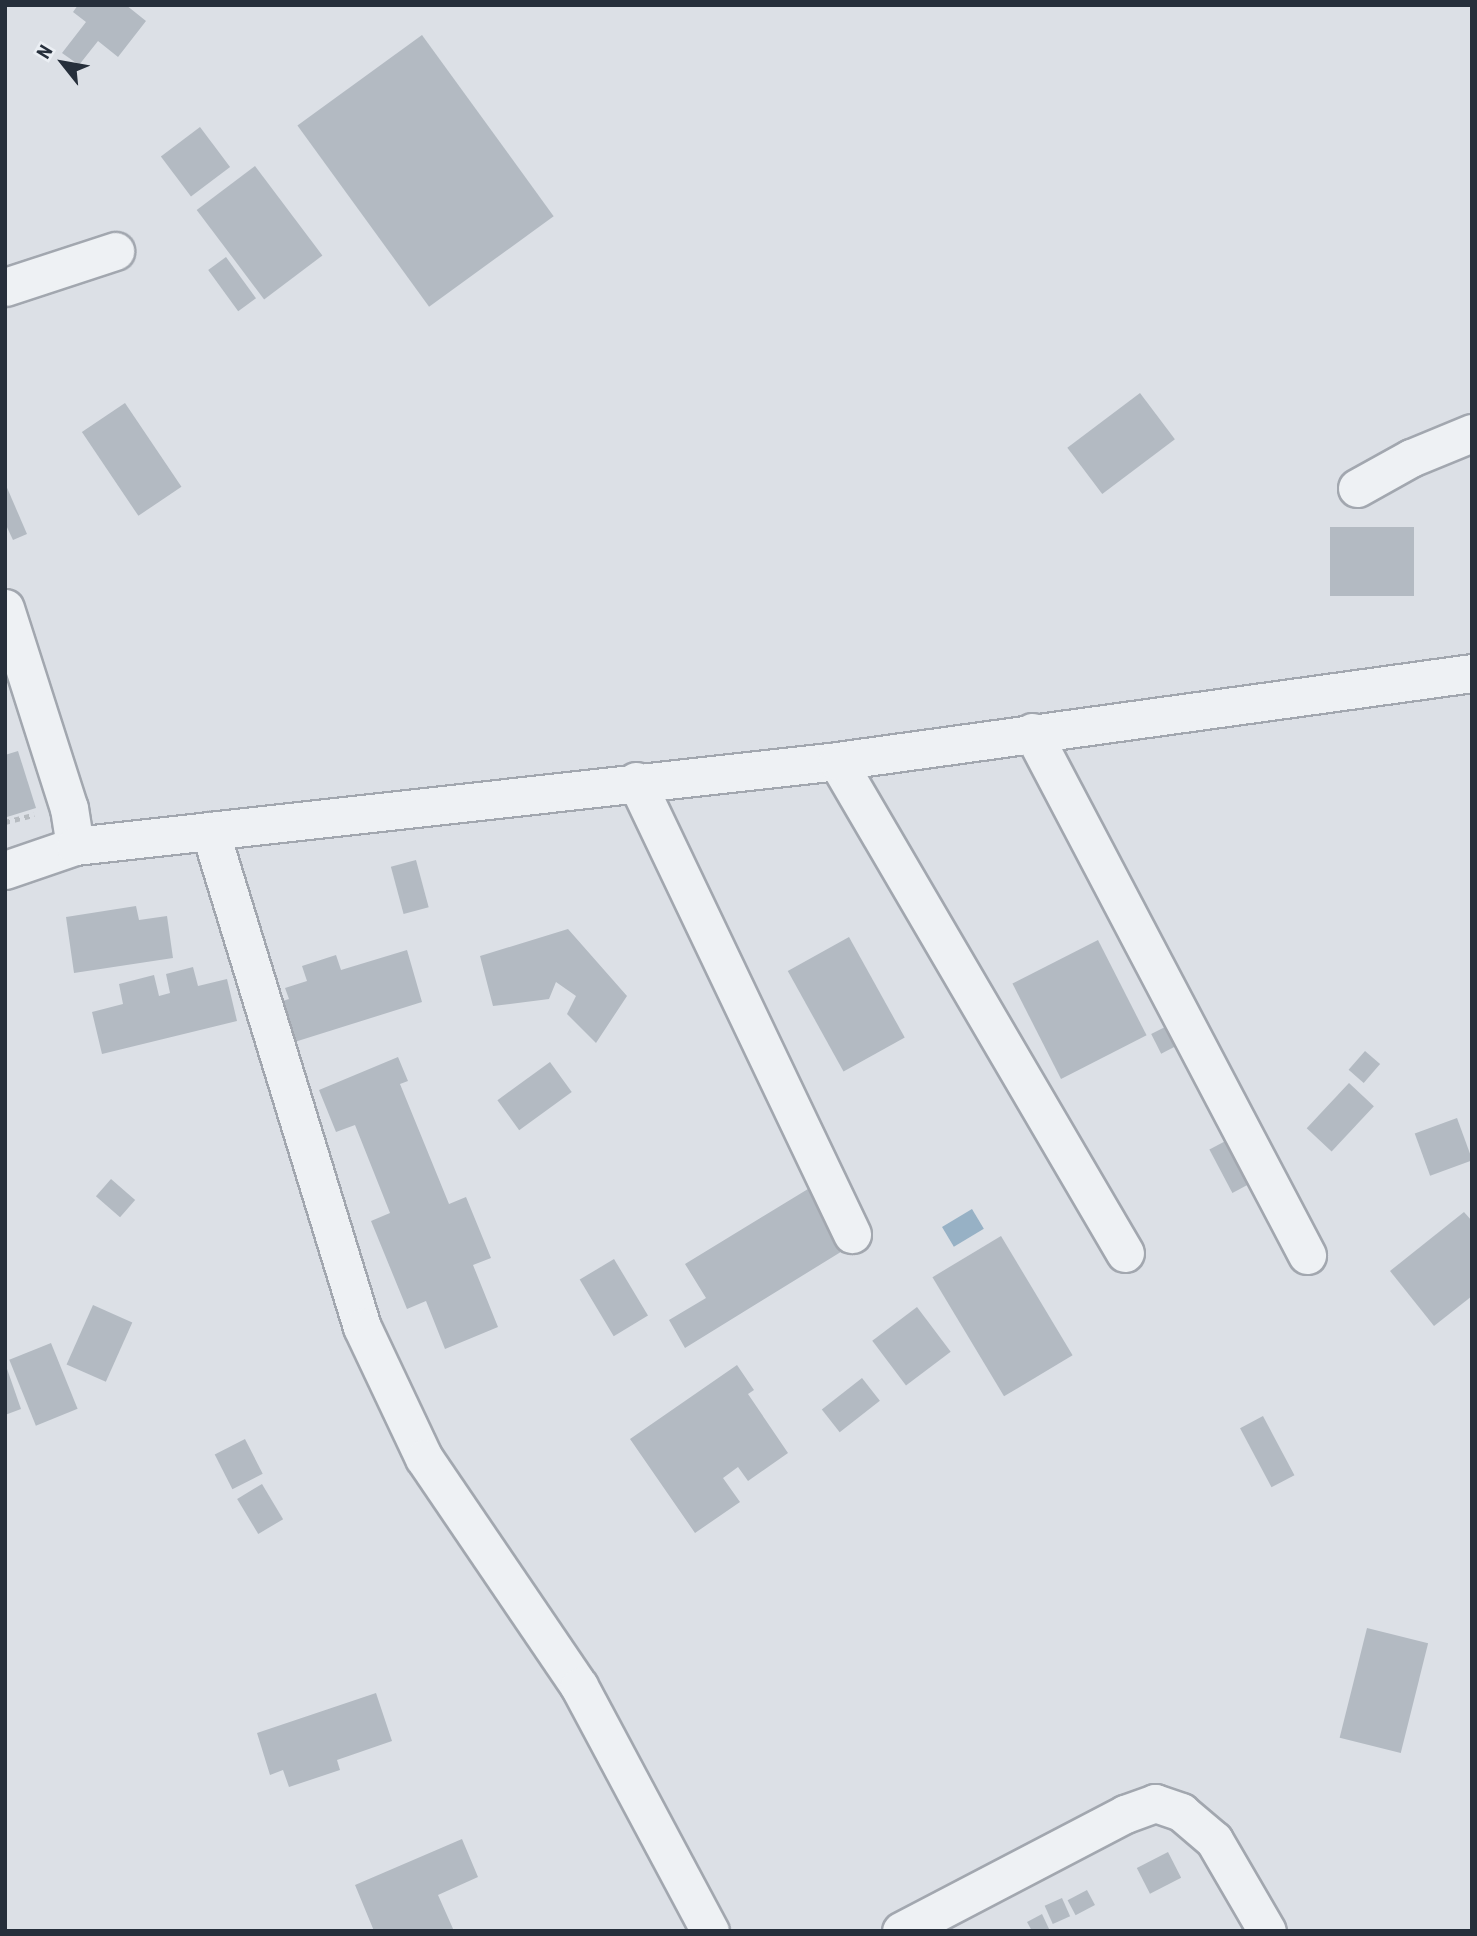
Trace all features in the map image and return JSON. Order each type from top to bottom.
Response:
[{"type":"street","points":[[5,287],[115,251]]},
{"type":"street","points":[[1357,488],[1411,458],[1472,433]]},
{"type":"street","points":[[5,608],[69,808],[75,846]]},
{"type":"street","points":[[5,870],[75,846],[636,781],[837,761],[1472,673]]},
{"type":"street","points":[[1032,732],[1307,1255]]},
{"type":"street","points":[[837,761],[1125,1253]]},
{"type":"street","points":[[636,781],[852,1234]]},
{"type":"street","points":[[210,831],[362,1327],[424,1458],[579,1686],[710,1931]]},
{"type":"street","points":[[901,1931],[1125,1814],[1155,1803],[1181,1812],[1214,1840],[1267,1931]]},
{"type":"water","points":[[972,1209],[984,1229],[954,1247],[942,1227]]},
{"type":"building","points":[[78,5],[126,5],[146,21],[118,57],[98,41],[79,65],[62,53],[86,22],[73,12]]},
{"type":"building","points":[[422,35],[554,216],[429,307],[297,126]]},
{"type":"building","points":[[200,127],[230,167],[191,196],[161,156]]},
{"type":"building","points":[[255,166],[322,255],[264,299],[197,210]]},
{"type":"building","points":[[226,257],[256,298],[238,311],[208,270]]},
{"type":"building","points":[[1140,393],[1175,439],[1102,494],[1067,448]]},
{"type":"building","points":[[125,403],[181,487],[138,516],[82,432]]},
{"type":"building","points":[[5,483],[27,534],[13,540],[5,523]]},
{"type":"building","points":[[1330,527],[1414,527],[1414,596],[1330,596]]},
{"type":"building","points":[[18,751],[36,808],[7,817],[5,755]]},
{"type":"building","points":[[416,860],[429,907],[404,914],[391,867]]},
{"type":"building","points":[[136,906],[139,920],[167,916],[173,958],[74,973],[66,917]]},
{"type":"building","points":[[568,929],[627,996],[596,1043],[567,1014],[576,996],[556,982],[549,999],[493,1006],[480,956]]},
{"type":"building","points":[[849,937],[905,1038],[844,1072],[788,971]]},
{"type":"building","points":[[1098,940],[1147,1035],[1061,1079],[1012,984]]},
{"type":"building","points":[[407,950],[422,1002],[285,1045],[273,1004],[289,999],[285,988],[307,981],[302,966],[336,955],[341,970]]},
{"type":"building","points":[[193,967],[198,986],[227,979],[237,1021],[102,1054],[92,1012],[123,1004],[119,984],[154,975],[159,996],[170,993],[166,974]]},
{"type":"building","points":[[1169,1025],[1179,1045],[1161,1054],[1151,1034]]},
{"type":"building","points":[[1365,1051],[1380,1064],[1364,1083],[1349,1070]]},
{"type":"building","points":[[398,1057],[408,1081],[400,1084],[449,1204],[466,1197],[491,1258],[473,1265],[498,1327],[445,1349],[426,1301],[407,1309],[371,1221],[390,1213],[355,1125],[336,1132],[319,1090]]},
{"type":"building","points":[[550,1062],[572,1092],[519,1130],[497,1100]]},
{"type":"building","points":[[1349,1083],[1374,1106],[1332,1152],[1307,1128]]},
{"type":"building","points":[[1457,1118],[1472,1160],[1430,1176],[1415,1133]]},
{"type":"building","points":[[1235,1136],[1258,1179],[1232,1193],[1209,1150]]},
{"type":"building","points":[[111,1179],[135,1200],[120,1217],[96,1196]]},
{"type":"building","points":[[808,1189],[844,1250],[685,1348],[669,1320],[706,1298],[685,1264]]},
{"type":"building","points":[[1464,1212],[1472,1221],[1472,1296],[1434,1326],[1390,1271]]},
{"type":"building","points":[[1001,1236],[1073,1355],[1004,1396],[932,1277]]},
{"type":"building","points":[[614,1259],[648,1316],[614,1336],[580,1280]]},
{"type":"building","points":[[93,1305],[132,1322],[106,1382],[67,1364]]},
{"type":"building","points":[[917,1307],[951,1352],[906,1385],[872,1341]]},
{"type":"building","points":[[51,1343],[78,1409],[36,1426],[9,1360]]},
{"type":"building","points":[[5,1363],[21,1409],[5,1415]]},
{"type":"building","points":[[737,1365],[754,1390],[748,1394],[788,1453],[748,1481],[738,1467],[723,1478],[740,1502],[695,1533],[630,1439]]},
{"type":"building","points":[[862,1378],[880,1401],[840,1432],[822,1409]]},
{"type":"building","points":[[1263,1416],[1294,1475],[1271,1487],[1240,1428]]},
{"type":"building","points":[[245,1439],[263,1474],[232,1489],[215,1454]]},
{"type":"building","points":[[262,1484],[283,1519],[258,1534],[237,1499]]},
{"type":"building","points":[[1367,1628],[1428,1643],[1401,1753],[1340,1738]]},
{"type":"building","points":[[376,1693],[392,1741],[337,1760],[340,1770],[289,1787],[283,1770],[270,1775],[257,1733]]},
{"type":"building","points":[[462,1839],[478,1877],[438,1895],[454,1931],[374,1931],[355,1885]]},
{"type":"building","points":[[1168,1852],[1181,1878],[1150,1894],[1137,1868]]},
{"type":"building","points":[[1087,1890],[1095,1905],[1076,1915],[1068,1900]]},
{"type":"building","points":[[1062,1898],[1070,1916],[1053,1924],[1045,1906]]},
{"type":"building","points":[[1042,1914],[1050,1931],[1032,1931],[1027,1922]]}]
